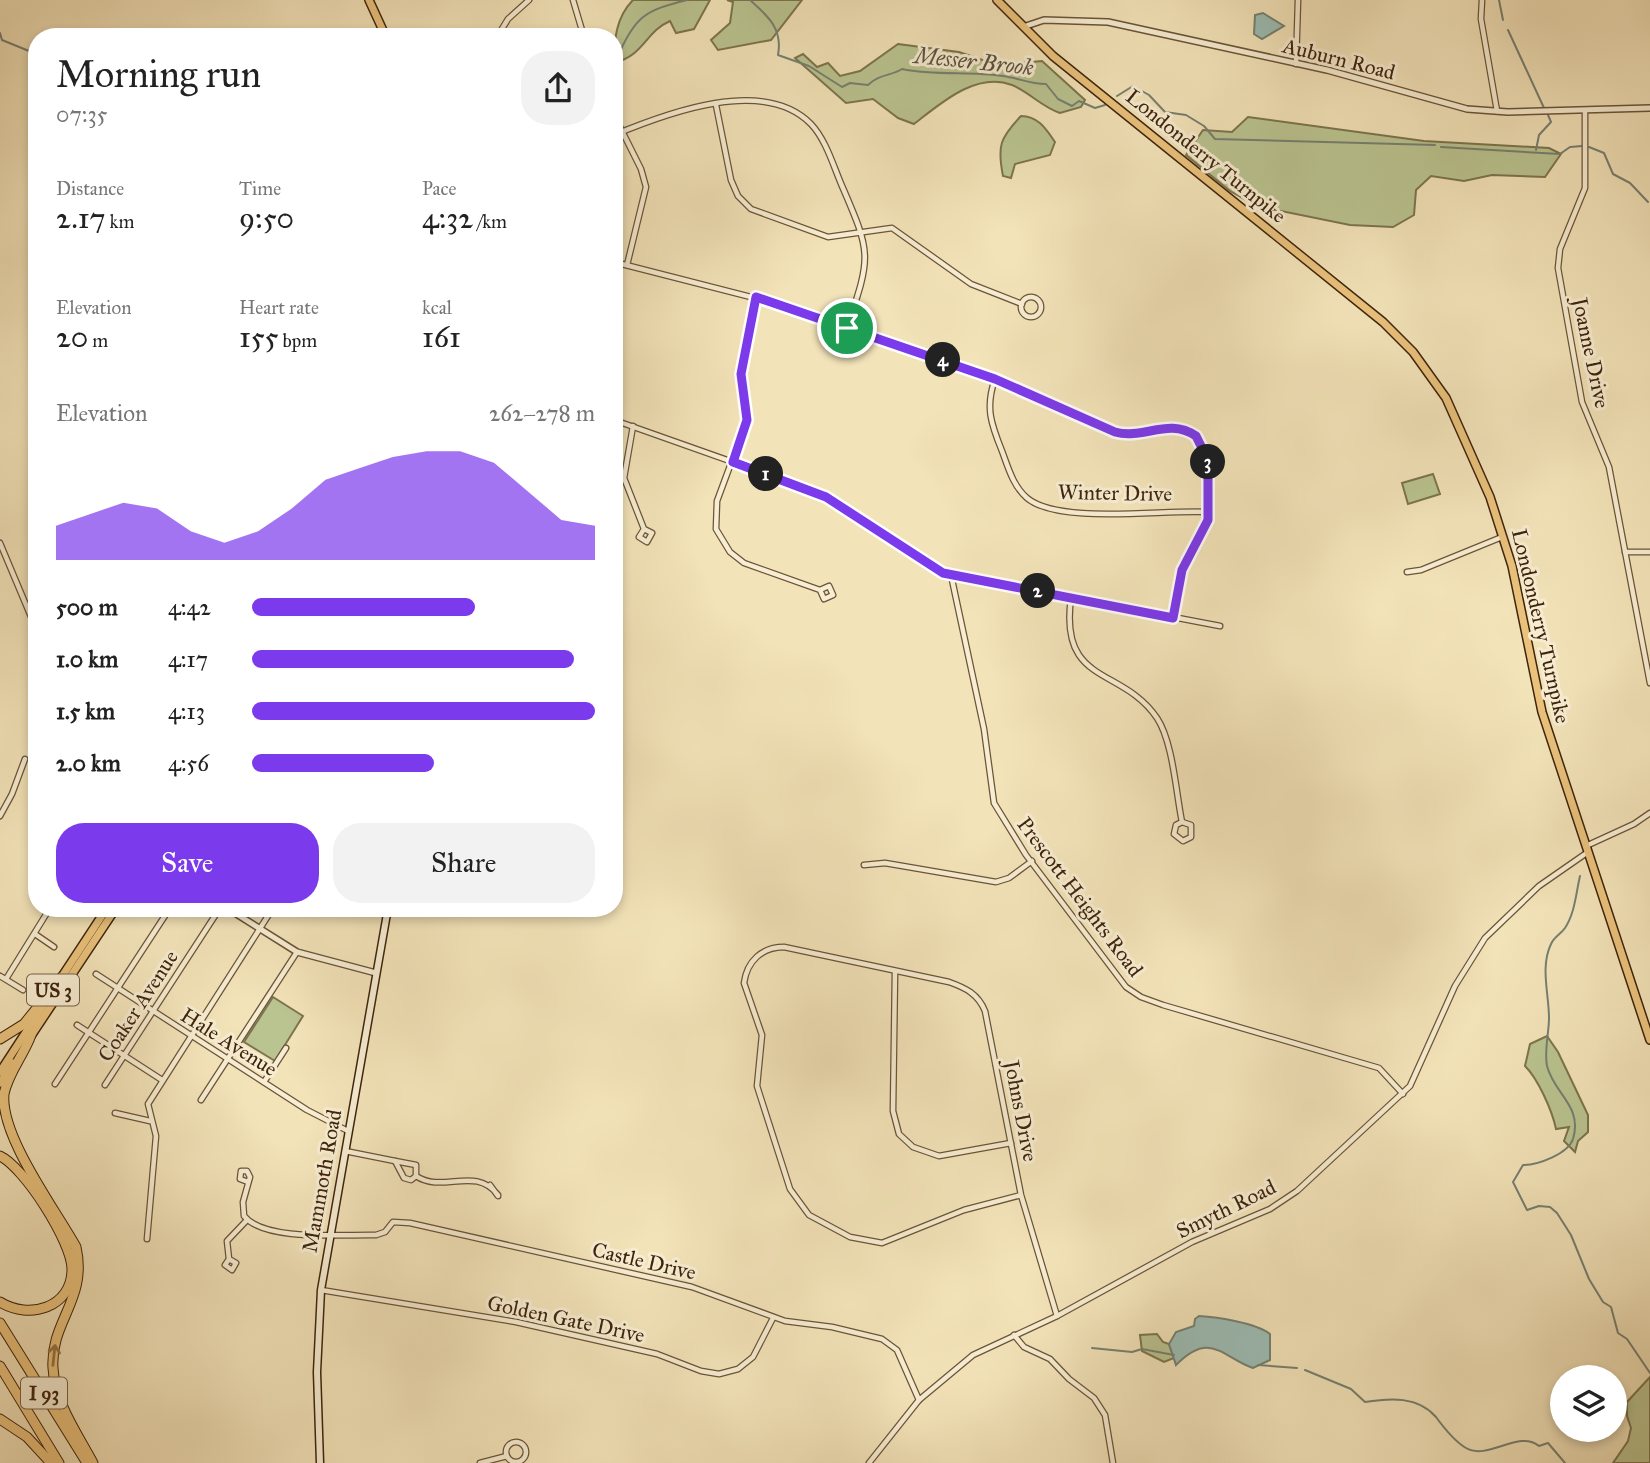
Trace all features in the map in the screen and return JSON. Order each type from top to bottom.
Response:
[{"type":"highway","points":[[0,1039],[24,1024],[62,977]]},
{"type":"highway","points":[[31,1035],[6,1087],[4,1113],[10,1135],[76,1247],[79,1282],[56,1341],[52,1368],[59,1398],[93,1463]]},
{"type":"highway","points":[[0,1156],[13,1164],[24,1176],[63,1240],[72,1266],[66,1289],[46,1309],[30,1312],[14,1309],[0,1302]]},
{"type":"highway","name":"I 93","points":[[0,1323],[87,1463]]},
{"type":"highway","name":"I 93","points":[[0,1367],[59,1463]]},
{"type":"highway","points":[[0,1419],[27,1437],[51,1463]]},
{"type":"main road","points":[[369,0],[382,28]]},
{"type":"main road","name":"Londonderry Turnpike","points":[[997,0],[1053,56],[1355,298],[1404,342],[1432,378],[1460,423],[1513,566],[1542,712],[1650,1040]]},
{"type":"main road","name":"US 3","points":[[0,1072],[101,917]]},
{"type":"main road","name":"US 3","points":[[0,1083],[110,917]]},
{"type":"main road","name":"Mammoth Road","points":[[320,1463],[317,1372],[321,1290],[386,917]]},
{"type":"street","points":[[503,28],[508,19],[529,0]]},
{"type":"street","points":[[573,0],[581,28]]},
{"type":"street","points":[[1296,64],[1298,0]]},
{"type":"street","points":[[1482,0],[1481,19],[1497,111]]},
{"type":"street","name":"Auburn Road","points":[[1023,27],[1044,20],[1108,22],[1382,84],[1458,108],[1497,111],[1650,108]]},
{"type":"street","points":[[623,132],[665,115],[762,100],[776,103],[801,115],[824,145],[862,232],[866,248],[865,272],[847,328]]},
{"type":"street","points":[[716,105],[731,180],[746,205],[763,215],[839,238],[884,227],[897,230],[971,284],[1021,304]]},
{"type":"street","name":"Joanne Drive","points":[[1585,111],[1585,188],[1560,249],[1558,268],[1582,402],[1609,467],[1650,683]]},
{"type":"street","points":[[623,134],[646,187],[627,265]]},
{"type":"street","points":[[623,264],[756,297],[847,328],[995,379],[1124,435],[1170,426],[1196,436],[1206,451],[1206,529],[1182,570],[1173,618]]},
{"type":"street","points":[[756,297],[741,374],[747,420],[715,510],[716,528],[724,545],[744,563],[820,590]]},
{"type":"street","points":[[1027,298],[1033,298],[1040,303],[1040,309],[1037,315],[1027,316],[1022,312],[1021,304],[1027,298]]},
{"type":"street","name":"Winter Drive","points":[[995,379],[989,401],[993,429],[1016,485],[1037,505],[1069,511],[1208,512]]},
{"type":"street","points":[[623,423],[826,497],[927,565],[951,575],[1220,626]]},
{"type":"street","points":[[633,426],[624,478],[644,528]]},
{"type":"street","points":[[1407,572],[1421,570],[1503,537]]},
{"type":"street","points":[[0,543],[28,611]]},
{"type":"street","points":[[1625,552],[1650,552]]},
{"type":"street","name":"Prescott Heights Road","points":[[951,575],[985,732],[991,794],[1005,823],[1031,861],[1133,993],[1208,1019],[1373,1066],[1388,1075],[1403,1094]]},
{"type":"street","points":[[1071,598],[1070,634],[1082,659],[1146,706],[1162,728],[1182,822]]},
{"type":"street","points":[[0,817],[25,759]]},
{"type":"street","points":[[1587,849],[1650,813]]},
{"type":"street","points":[[1182,822],[1188,823],[1193,831],[1186,841],[1180,841],[1174,834],[1175,827],[1182,822]]},
{"type":"street","name":"Smyth Road","points":[[869,1463],[919,1400],[973,1356],[1057,1316],[1192,1242],[1286,1199],[1403,1094],[1419,1072],[1455,986],[1485,938],[1539,886],[1587,849]]},
{"type":"street","points":[[864,865],[885,863],[996,882],[1009,878],[1031,861]]},
{"type":"street","points":[[6,979],[45,917]]},
{"type":"street","points":[[55,1084],[164,917]]},
{"type":"street","name":"Coaker Avenue","points":[[105,1085],[214,917]]},
{"type":"street","points":[[242,917],[297,952],[376,973]]},
{"type":"street","points":[[147,1238],[156,1136],[150,1121],[148,1104],[267,917]]},
{"type":"street","points":[[35,934],[54,947]]},
{"type":"street","name":"Johns Drive","points":[[1021,1195],[990,1201],[891,1241],[872,1243],[850,1237],[805,1212],[793,1198],[757,1086],[762,1035],[744,987],[745,974],[755,958],[775,947],[949,982],[963,987],[978,999],[985,1011],[1021,1195],[1057,1316]]},
{"type":"street","points":[[201,1100],[297,952]]},
{"type":"street","points":[[895,972],[893,1111],[899,1134],[912,1147],[939,1156],[1011,1143]]},
{"type":"street","name":"Hale Avenue","points":[[96,974],[328,1122],[348,1131]]},
{"type":"street","points":[[0,976],[23,990]]},
{"type":"street","points":[[77,1025],[162,1080]]},
{"type":"street","points":[[264,1082],[286,1048]]},
{"type":"street","points":[[115,1113],[150,1121]]},
{"type":"street","points":[[345,1151],[416,1165],[416,1176]]},
{"type":"street","points":[[396,1161],[404,1178],[411,1180],[416,1176]]},
{"type":"street","points":[[416,1176],[423,1181],[467,1179],[490,1185]]},
{"type":"street","points":[[229,1259],[227,1241],[247,1220],[243,1209],[248,1182]]},
{"type":"street","name":"Castle Drive","points":[[247,1220],[283,1232],[376,1235],[386,1231],[393,1222],[410,1223],[692,1287],[773,1318],[859,1333],[890,1344],[901,1358],[919,1400]]},
{"type":"street","name":"Golden Gate Drive","points":[[321,1290],[516,1322],[657,1354],[701,1371],[719,1374],[738,1369],[753,1357],[773,1318]]},
{"type":"street","points":[[1014,1335],[1024,1347],[1050,1359],[1069,1379],[1094,1398],[1105,1415],[1113,1463]]},
{"type":"street","points":[[513,1443],[522,1445],[525,1450],[521,1461],[511,1461],[507,1456],[508,1447],[513,1443]]},
{"type":"street","points":[[480,1463],[507,1456]]},
{"type":"green space","points":[[633,0],[710,0],[694,29],[676,33],[670,21],[655,31],[632,55],[623,59],[623,28],[617,28]]},
{"type":"green space","points":[[727,0],[802,0],[771,40],[718,50],[711,40],[730,23],[733,2]]},
{"type":"green space","points":[[898,44],[959,52],[997,65],[1042,61],[1085,100],[1081,107],[1060,113],[1012,85],[985,82],[947,99],[914,124],[898,118],[873,99],[846,103],[795,58],[803,54],[817,67],[828,63],[840,76],[860,71]]},
{"type":"green space","points":[[1021,116],[1037,121],[1055,142],[1050,155],[1015,164],[1011,178],[1003,176],[1000,157],[1002,143],[1008,130]]},
{"type":"green space","points":[[1248,117],[1424,141],[1549,148],[1561,154],[1545,177],[1492,175],[1464,181],[1431,176],[1416,190],[1414,215],[1393,227],[1350,225],[1257,206],[1230,191],[1186,155],[1203,130],[1232,132]]},
{"type":"green space","points":[[1433,474],[1440,494],[1408,504],[1402,483]]},
{"type":"green space","points":[[273,997],[303,1016],[275,1061],[244,1042]]},
{"type":"green space","points":[[1547,1036],[1558,1052],[1588,1115],[1588,1132],[1578,1141],[1575,1152],[1564,1141],[1569,1127],[1556,1129],[1544,1095],[1525,1066],[1530,1044]]},
{"type":"green space","points":[[1157,1334],[1163,1342],[1169,1344],[1174,1358],[1164,1362],[1142,1351],[1140,1335]]},
{"type":"green space","points":[[1650,1377],[1650,1463],[1613,1463],[1628,1441],[1631,1428],[1627,1416],[1627,1402]]},
{"type":"water","points":[[1263,13],[1284,26],[1262,39],[1254,34],[1255,15]]},
{"type":"water","points":[[1199,1316],[1226,1319],[1264,1330],[1270,1334],[1270,1360],[1253,1368],[1216,1349],[1207,1348],[1198,1349],[1176,1365],[1169,1344],[1176,1332],[1194,1326],[1195,1319]]},
{"type":"waterway","name":"Messer Brook","points":[[623,45],[636,23],[643,17],[661,7],[687,0]]},
{"type":"waterway","name":"Messer Brook","points":[[750,0],[773,24],[778,38],[778,55],[809,66],[842,87],[850,83],[868,85],[902,69],[990,75],[1046,84],[1058,99],[1072,106],[1079,101],[1095,108],[1105,105]]},
{"type":"waterway","points":[[1499,0],[1503,20]]},
{"type":"waterway","points":[[1508,30],[1544,108]]},
{"type":"waterway","name":"Messer Brook","points":[[0,33],[2,40],[28,51]]},
{"type":"waterway","name":"Messer Brook","points":[[1117,96],[1133,86],[1149,95],[1165,112],[1186,115],[1204,126],[1215,139],[1435,145]]},
{"type":"waterway","points":[[1536,150],[1539,135],[1551,122],[1548,115]]},
{"type":"waterway","name":"Messer Brook","points":[[1441,147],[1560,154],[1570,147],[1582,146]]},
{"type":"waterway","points":[[1589,147],[1604,153],[1613,174],[1630,183],[1648,202]]},
{"type":"waterway","points":[[1580,876],[1571,916],[1551,944],[1546,962],[1549,1018],[1547,1066],[1555,1085],[1571,1109],[1575,1128],[1573,1139],[1552,1158],[1523,1165],[1513,1182],[1527,1210],[1539,1206],[1550,1207],[1557,1213],[1571,1235],[1589,1279],[1603,1302],[1611,1307],[1618,1333],[1627,1339],[1650,1373]]},
{"type":"waterway","points":[[1092,1348],[1132,1352],[1142,1349],[1174,1355]]},
{"type":"waterway","points":[[1258,1365],[1297,1368]]},
{"type":"waterway","points":[[1305,1370],[1351,1389],[1365,1402],[1394,1399],[1421,1405],[1466,1448],[1484,1451],[1522,1441],[1539,1446],[1548,1443],[1565,1463]]},
{"type":"route","points":[[756,297],[847,328],[1026,390],[1124,435],[1170,426],[1196,436],[1206,451],[1208,460],[1208,520],[1202,538],[1182,570],[1173,618],[943,573],[826,497],[733,462],[747,420],[741,374],[756,297]]}]
